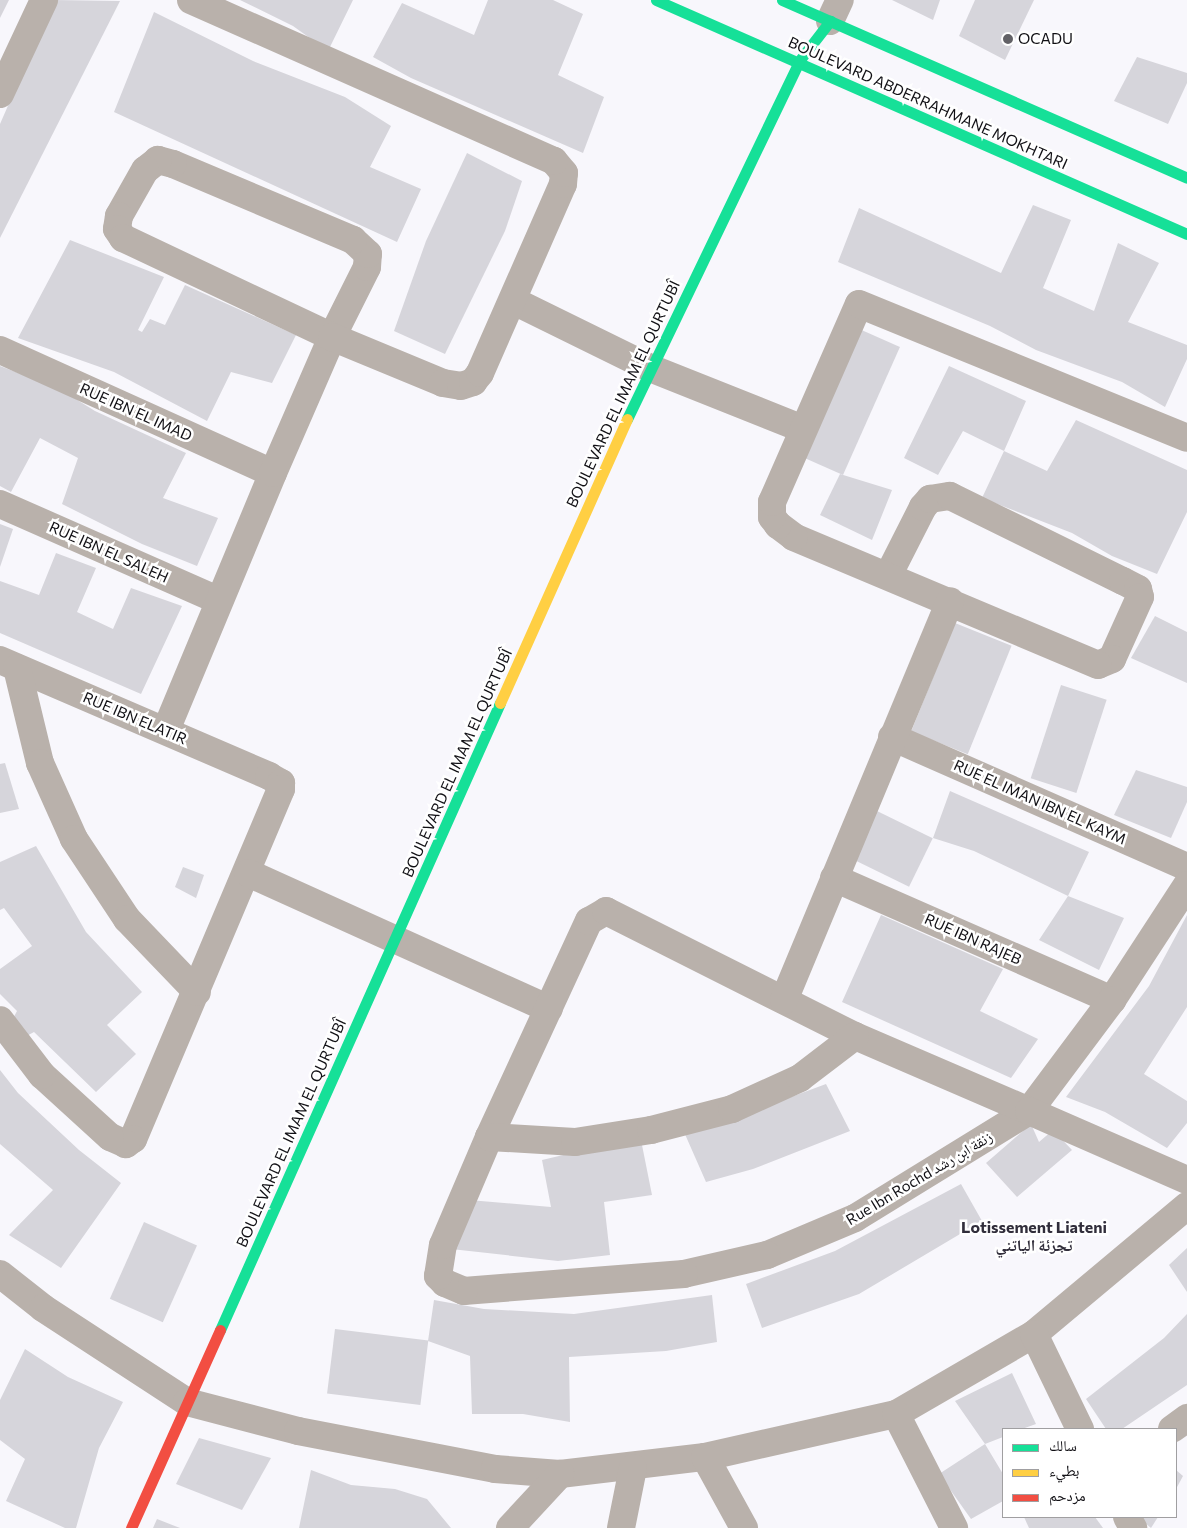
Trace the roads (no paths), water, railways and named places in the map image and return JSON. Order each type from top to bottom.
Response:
[{"type":"street","points":[[0,94],[44,0]]},
{"type":"street","points":[[166,730],[218,600],[332,337],[367,267],[368,254],[363,246],[173,164],[151,163],[119,216],[117,229],[123,238],[332,337],[443,383],[461,386],[473,382],[480,373],[514,301],[563,184],[564,173],[554,162],[191,0]]},
{"type":"street","name":"BOULEVARD ABDERRAHMANE MOKHTARI","points":[[656,0],[1187,234]]},
{"type":"street","points":[[782,0],[835,10],[1187,178]]},
{"type":"street","name":"BOULEVARD EL IMAM EL QURTUBÎ","points":[[130,1528],[650,368],[799,62],[835,10]]},
{"type":"street","points":[[514,301],[650,368],[801,428]]},
{"type":"street","points":[[889,574],[923,506],[930,499],[950,496],[1124,581],[1138,589],[1140,597],[1112,659],[1098,665],[889,574],[794,536],[772,517],[772,502],[801,428],[859,304],[1187,438]]},
{"type":"street","name":"RUE IBN EL IMAD","points":[[0,350],[273,473]]},
{"type":"street","name":"RUE IBN EL SALEH","points":[[0,504],[218,600]]},
{"type":"street","points":[[784,1000],[950,601]]},
{"type":"street","points":[[8,664],[40,763],[74,839],[127,919],[197,992]]},
{"type":"street","name":"RUE IBN ELATIR","points":[[8,664],[166,730],[281,783],[280,796],[248,873]]},
{"type":"street","name":"RUE EL IMAN IBN EL KAYM","points":[[892,738],[1187,867]]},
{"type":"street","points":[[0,1020],[42,1075],[110,1137],[126,1144],[133,1140],[248,873],[549,1009]]},
{"type":"street","name":"RUE IBN RAJEB","points":[[834,878],[1112,1000]]},
{"type":"street","name":"Rue Ibn Rochd زنقة ابن رشد","points":[[489,1137],[443,1245],[438,1276],[445,1283],[464,1291],[675,1275],[767,1255],[855,1218],[1029,1112],[1112,1000],[1187,885]]},
{"type":"street","points":[[855,1036],[800,1078],[732,1109],[651,1130],[575,1142],[489,1137],[589,920],[606,911],[855,1036],[1187,1180]]},
{"type":"street","points":[[0,1274],[43,1308],[187,1402],[298,1432],[495,1469],[560,1474],[633,1468],[705,1457],[896,1414],[1034,1334],[1187,1206]]},
{"type":"street","points":[[1034,1334],[1080,1428]]},
{"type":"street","points":[[896,1414],[954,1528]]},
{"type":"street","points":[[1173,1428],[1187,1418]]},
{"type":"street","points":[[705,1457],[744,1528]]},
{"type":"street","points":[[620,1528],[633,1468]]},
{"type":"street","points":[[510,1528],[560,1474]]},
{"type":"place","name":"OCADU","points":[[1008,39]]},
{"type":"district","name":"Lotissement Liateni تجزئة الياتني","points":[[1034,1236]]}]
